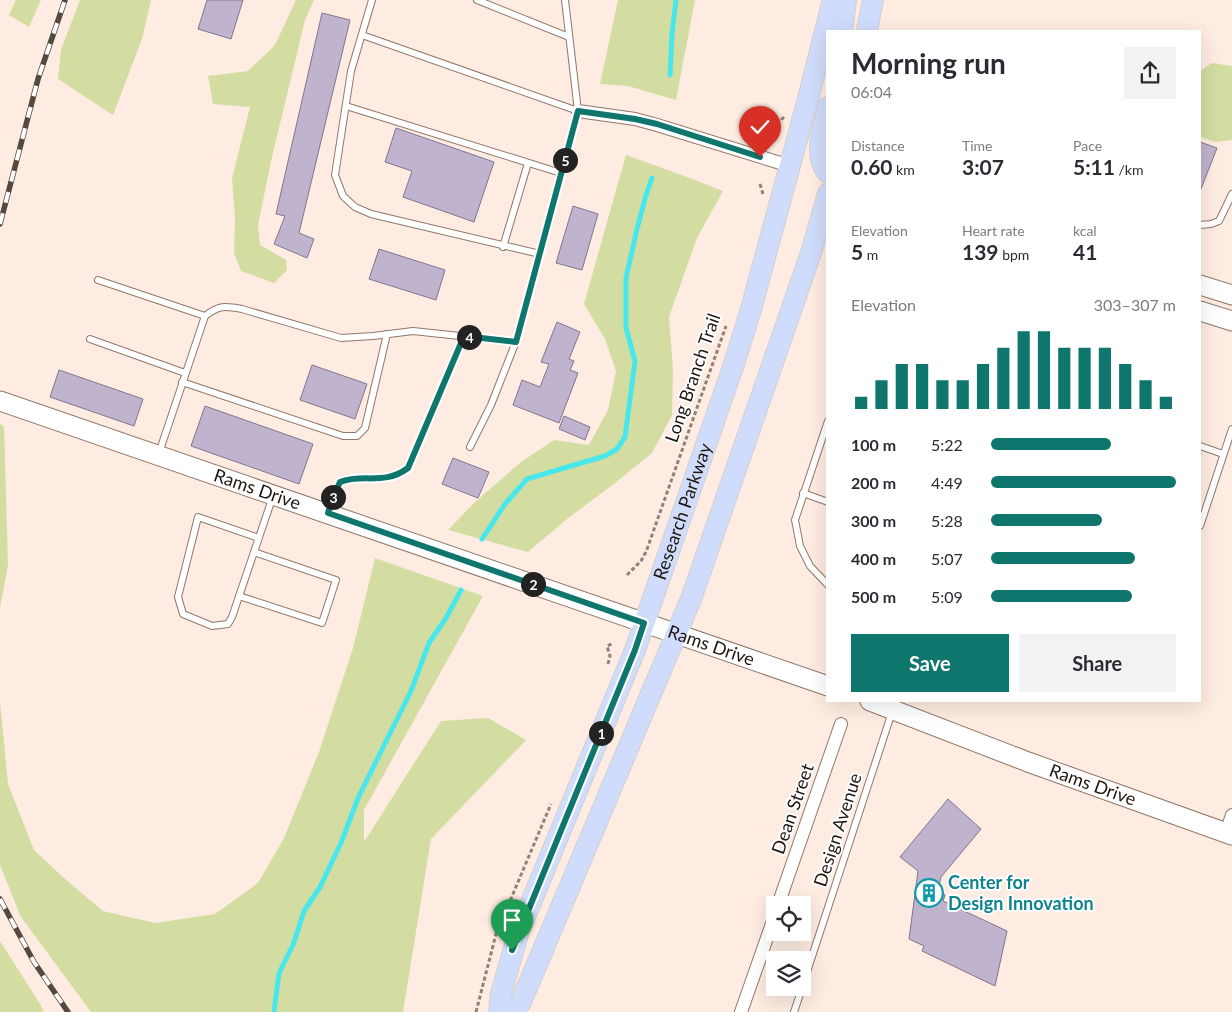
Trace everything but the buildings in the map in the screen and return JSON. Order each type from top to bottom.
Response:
[{"type":"main road","name":"Research Parkway","points":[[499,1012],[501,994],[518,934],[635,650],[734,364],[790,166],[833,0]]},
{"type":"main road","points":[[842,30],[846,0]]},
{"type":"main road","points":[[866,30],[873,0]]},
{"type":"main road","points":[[826,117],[820,147],[821,160],[826,170]]},
{"type":"main road","name":"Research Parkway","points":[[514,1012],[521,1002],[580,865],[691,599],[808,262],[826,201]]},
{"type":"main road","points":[[1201,285],[1232,295]]},
{"type":"main road","points":[[1201,311],[1232,321]]},
{"type":"main road","name":"Rams Drive","points":[[0,401],[826,685]]},
{"type":"main road","name":"Rams Drive","points":[[873,702],[1028,762],[1230,827]]},
{"type":"street","points":[[578,111],[657,124],[790,166]]},
{"type":"street","name":"Dean Street","points":[[781,896],[841,724]]},
{"type":"street","points":[[742,1012],[766,941]]},
{"type":"lane","points":[[372,0],[352,70],[335,175],[343,196],[355,208],[371,214],[503,247],[540,254]]},
{"type":"lane","points":[[477,0],[569,37]]},
{"type":"lane","points":[[470,447],[491,404],[516,342],[578,111],[565,0]]},
{"type":"lane","points":[[362,35],[578,111]]},
{"type":"lane","points":[[346,106],[561,173]]},
{"type":"lane","points":[[503,247],[528,163]]},
{"type":"lane","points":[[1201,225],[1219,221],[1232,194]]},
{"type":"lane","points":[[98,280],[205,316]]},
{"type":"lane","points":[[158,455],[205,316],[214,308],[226,306],[242,309],[342,338],[413,331],[516,342]]},
{"type":"lane","points":[[182,382],[343,436],[357,436],[365,428],[387,334]]},
{"type":"lane","points":[[328,513],[340,482],[399,475],[408,468],[464,336]]},
{"type":"lane","points":[[90,339],[186,373]]},
{"type":"lane","points":[[826,427],[795,520],[800,546],[810,566],[826,583]]},
{"type":"lane","points":[[1201,523],[1232,429]]},
{"type":"lane","points":[[1201,446],[1223,454]]},
{"type":"lane","points":[[803,493],[826,501]]},
{"type":"lane","points":[[259,538],[198,516],[178,597],[183,614],[212,626],[228,624],[232,617],[259,538],[273,495]]},
{"type":"lane","points":[[239,596],[322,623],[336,580],[254,552]]},
{"type":"lane","name":"Design Avenue","points":[[811,960],[893,710]]},
{"type":"lane","name":"Design Avenue","points":[[794,1012],[799,996]]},
{"type":"path","points":[[760,184],[764,196]]},
{"type":"path","name":"Long Branch Trail","points":[[627,575],[646,552],[727,321]]},
{"type":"green space","points":[[16,0],[41,0],[29,27],[9,15]]},
{"type":"green space","points":[[80,0],[151,0],[142,39],[113,115],[58,79],[61,50]]},
{"type":"green space","points":[[296,0],[314,0],[305,20],[272,157],[258,225],[260,245],[286,260],[287,270],[274,283],[241,271],[234,253],[235,218],[232,178],[250,107],[213,104],[208,76],[248,71],[275,45]]},
{"type":"green space","points":[[618,0],[695,0],[676,100],[628,86],[600,84]]},
{"type":"green space","points":[[1212,63],[1232,66],[1232,140],[1216,142],[1201,137],[1201,70]]},
{"type":"green space","points":[[626,155],[723,191],[697,238],[669,317],[673,370],[672,415],[652,453],[528,552],[448,530],[474,503],[521,462],[554,440],[589,445],[608,410],[616,371],[605,339],[584,304]]},
{"type":"green space","points":[[0,424],[4,426],[8,565],[0,608]]},
{"type":"green space","points":[[375,558],[483,596],[364,810],[364,842],[441,721],[488,718],[526,740],[431,839],[403,1012],[91,1012],[21,917],[0,865],[0,701],[8,784],[34,850],[103,911],[155,923],[215,914],[258,883],[284,838],[319,752],[353,648]]},
{"type":"green space","points":[[0,941],[40,1004],[44,1012],[0,1012]]},
{"type":"waterway","points":[[670,75],[676,0]]},
{"type":"waterway","points":[[482,539],[505,504],[527,479],[605,456],[617,449],[625,437],[635,361],[626,328],[626,278],[637,229],[652,178]]},
{"type":"waterway","points":[[274,1012],[279,973],[293,945],[304,911],[320,887],[341,843],[358,798],[411,691],[429,643],[446,618],[461,590]]},
{"type":"railway","points":[[0,224],[38,79],[65,0]]},
{"type":"railway","points":[[0,899],[34,962],[68,1012]]},
{"type":"place","name":"Center for Design Innovation","points":[[929,893]]},
{"type":"route","points":[[512,950],[635,650],[644,623],[328,513],[332,499],[340,482],[399,475],[408,468],[464,336],[516,342],[578,111],[657,124],[760,157]]}]
